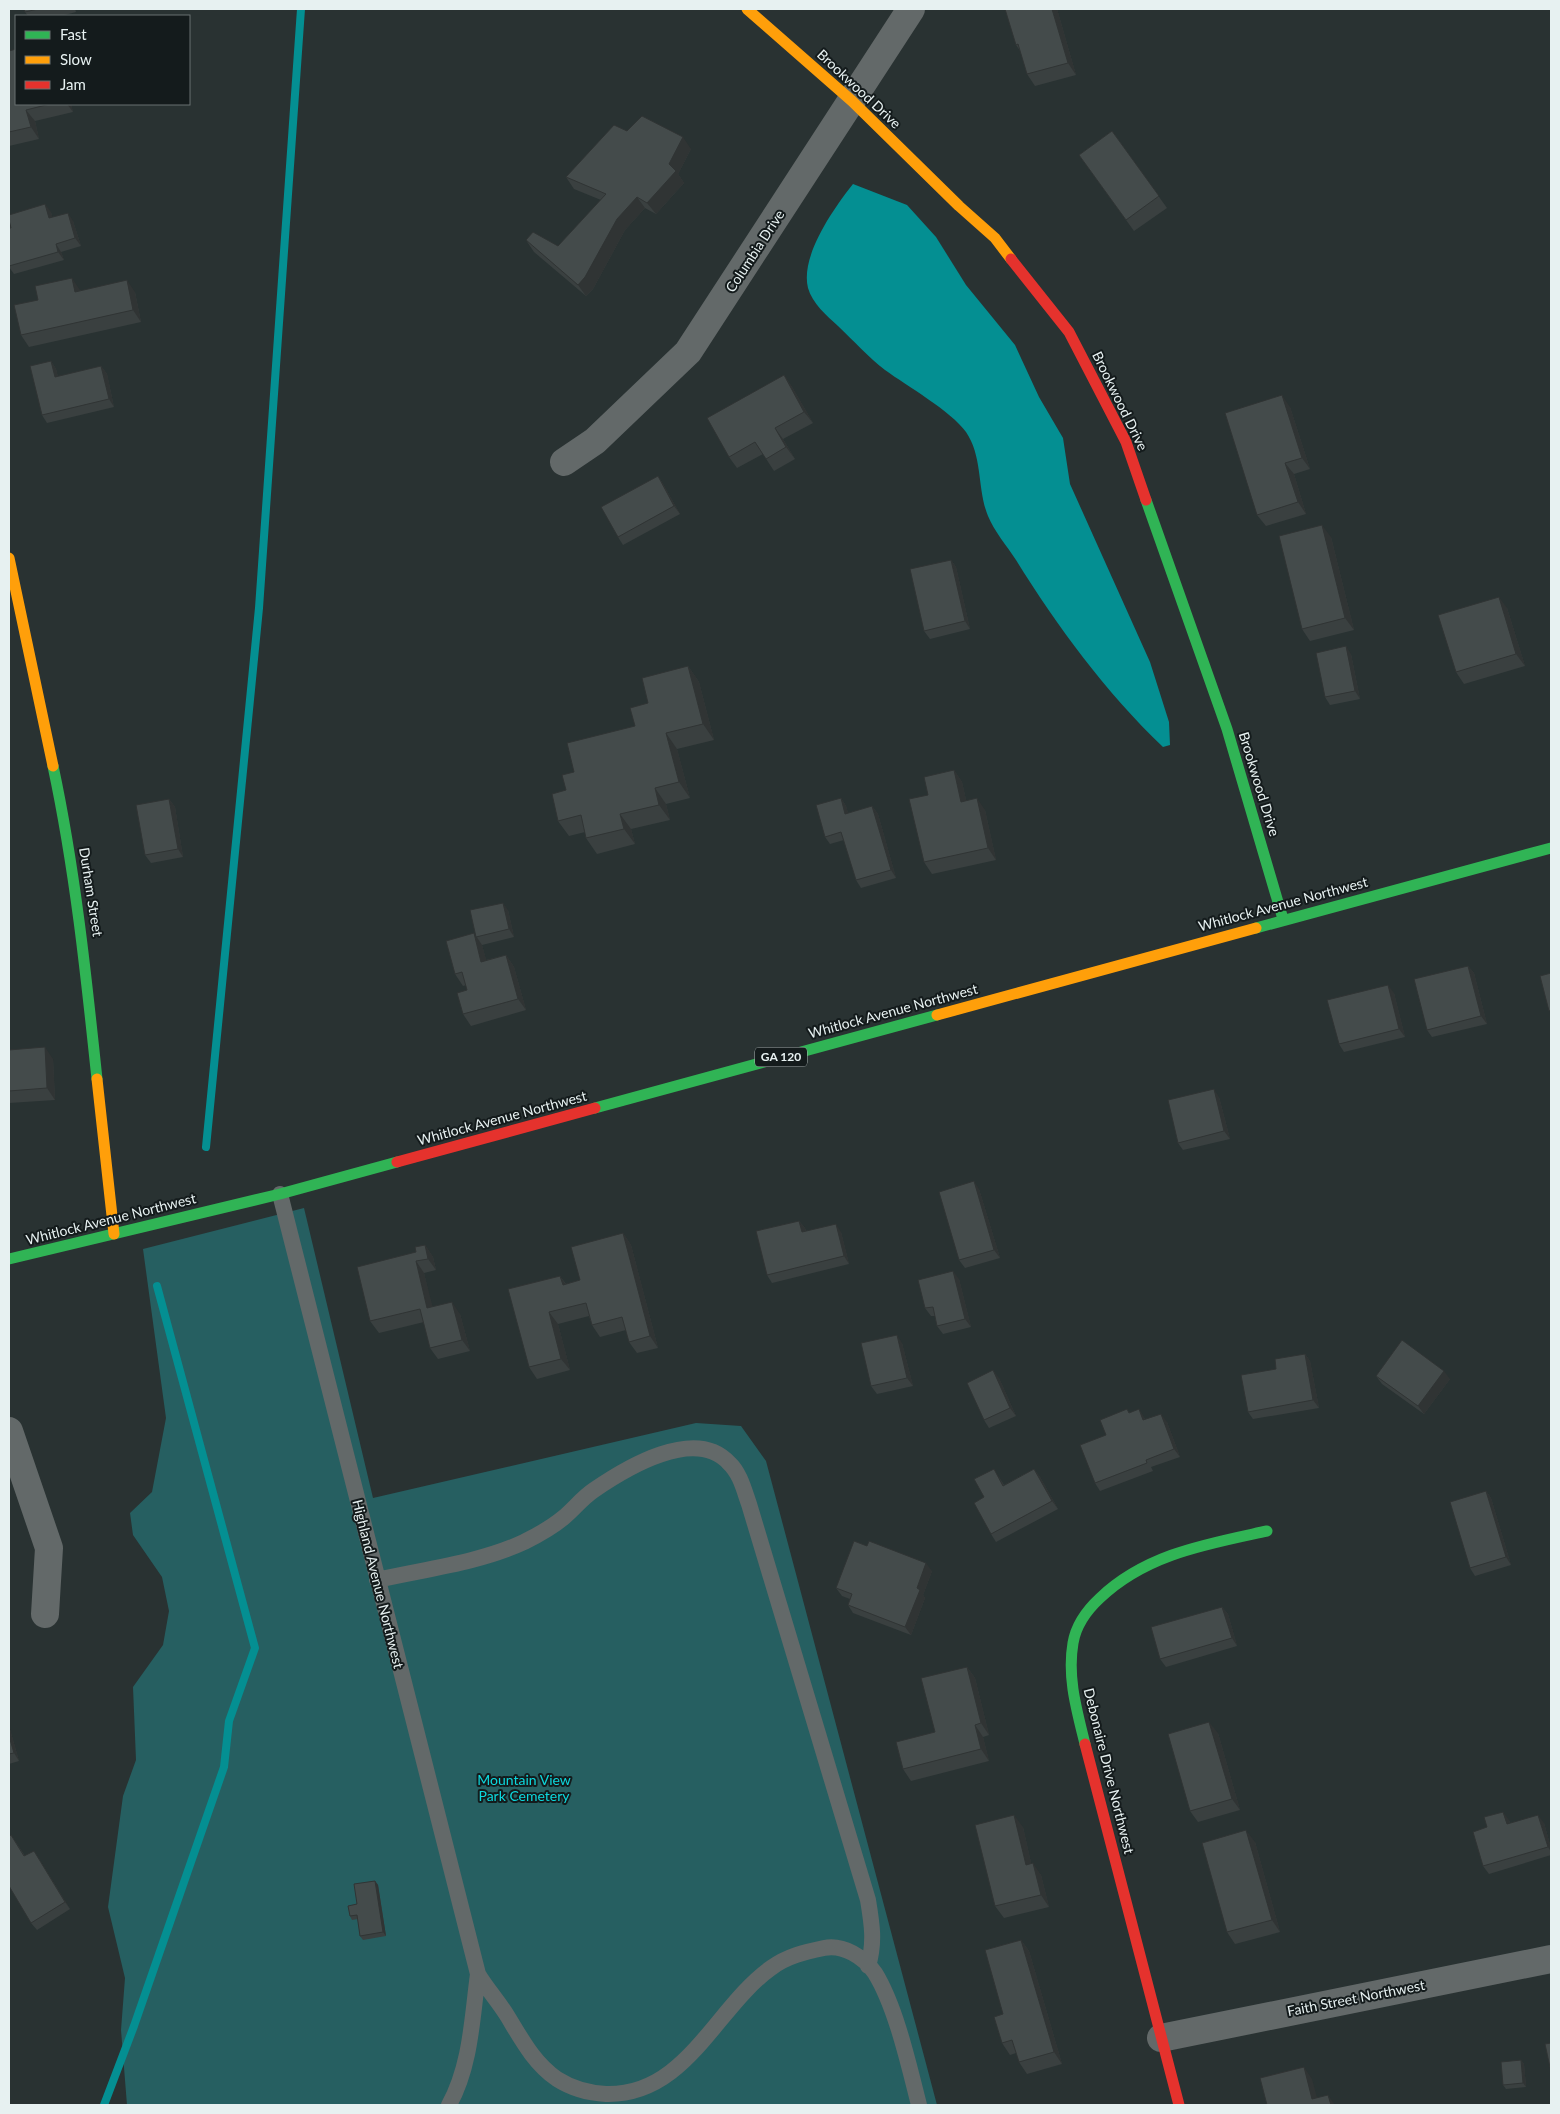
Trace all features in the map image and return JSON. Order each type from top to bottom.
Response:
[{"type":"main road","name":"Brookwood Drive","points":[[747,9],[852,101],[959,206],[996,238],[1073,341],[1126,442],[1227,730],[1283,920]]},
{"type":"main road","name":"Durham Street","points":[[9,558],[64,818],[82,937],[114,1234]]},
{"type":"main road","name":"Whitlock Avenue Northwest","points":[[9,1259],[280,1194],[1551,848]]},
{"type":"main road","name":"Debonaire Drive Northwest","points":[[1179,2105],[1075,1704],[1070,1672],[1073,1642],[1086,1614],[1108,1588],[1136,1568],[1170,1553],[1267,1530]]},
{"type":"street","name":"Columbia Drive","points":[[564,462],[595,441],[688,352],[911,9]]},
{"type":"street","points":[[9,1431],[49,1548],[46,1614]]},
{"type":"street","name":"Faith Street Northwest","points":[[1162,2038],[1551,1959]]},
{"type":"lane","name":"Highland Avenue Northwest","points":[[280,1194],[478,1974]]},
{"type":"lane","points":[[377,1580],[478,1557],[523,1542],[552,1526],[593,1490],[638,1463],[660,1454],[681,1449],[701,1450],[719,1454],[730,1463],[738,1475],[749,1504],[868,1900],[873,1927],[873,1948],[868,1966]]},
{"type":"lane","points":[[478,1974],[507,2016],[526,2050],[555,2078],[571,2087],[599,2094],[619,2094],[647,2087],[669,2075],[693,2053],[746,1990],[772,1968],[796,1954],[833,1946],[855,1953],[874,1972],[890,2006],[919,2105]]},
{"type":"lane","points":[[449,2105],[455,2094],[468,2054],[478,1974]]},
{"type":"green space","name":"Mountain View Park Cemetery","points":[[304,1208],[373,1498],[696,1423],[741,1426],[766,1461],[937,2105],[127,2105],[121,2030],[125,1978],[108,1907],[123,1796],[136,1760],[133,1687],[163,1645],[169,1611],[162,1577],[133,1535],[130,1513],[152,1492],[166,1418],[143,1249]]},
{"type":"water","points":[[853,184],[907,205],[936,237],[966,285],[1015,345],[1039,397],[1063,438],[1070,484],[1150,662],[1169,722],[1170,745],[1163,747],[1102,682],[1048,609],[997,533],[988,516],[982,495],[978,462],[966,432],[940,407],[879,365],[825,314],[810,294],[807,275],[814,247],[828,219]]},
{"type":"building","points":[[24,9],[38,9],[25,12]]},
{"type":"building","points":[[1005,9],[1052,9],[1068,63],[1027,74]]},
{"type":"building","points":[[15,49],[15,105],[46,105],[26,110],[31,127],[9,132],[9,51]]},
{"type":"building","points":[[642,116],[683,137],[669,164],[676,171],[647,203],[637,197],[617,219],[585,277],[578,285],[526,240],[533,232],[558,246],[606,194],[566,177],[614,125],[627,131]]},
{"type":"building","points":[[1112,131],[1159,196],[1126,220],[1079,155]]},
{"type":"building","points":[[45,204],[49,218],[68,213],[75,238],[56,244],[58,252],[9,266],[9,228],[11,228],[9,215]]},
{"type":"building","points":[[72,278],[75,292],[127,280],[133,310],[21,335],[14,305],[38,300],[35,286]]},
{"type":"building","points":[[51,361],[55,377],[101,366],[109,399],[42,415],[30,366]]},
{"type":"building","points":[[784,375],[804,412],[775,428],[786,447],[766,459],[755,442],[729,457],[707,418]]},
{"type":"building","points":[[1282,395],[1302,458],[1285,463],[1298,502],[1257,515],[1225,413]]},
{"type":"building","points":[[658,476],[674,506],[618,537],[601,507]]},
{"type":"building","points":[[1322,525],[1345,618],[1302,629],[1279,536]]},
{"type":"building","points":[[951,560],[965,621],[924,631],[910,569]]},
{"type":"building","points":[[1499,597],[1516,654],[1456,672],[1438,615]]},
{"type":"building","points":[[1346,646],[1355,691],[1325,697],[1316,653]]},
{"type":"building","points":[[688,666],[703,724],[666,733],[679,782],[655,788],[659,805],[620,814],[624,829],[586,838],[581,815],[558,821],[552,794],[566,790],[562,775],[574,772],[567,743],[635,726],[630,708],[648,703],[642,678]]},
{"type":"building","points":[[954,770],[961,802],[977,798],[988,848],[924,862],[909,799],[928,795],[924,777]]},
{"type":"building","points":[[841,798],[845,814],[872,806],[891,870],[856,880],[841,832],[825,837],[816,805]]},
{"type":"building","points":[[169,799],[178,849],[145,855],[136,805]]},
{"type":"building","points":[[503,903],[509,929],[476,937],[470,910]]},
{"type":"building","points":[[474,933],[481,962],[506,955],[518,999],[463,1014],[457,993],[467,990],[462,972],[455,974],[446,941]]},
{"type":"building","points":[[1468,966],[1481,1016],[1427,1030],[1414,979]]},
{"type":"building","points":[[1551,973],[1551,1010],[1549,1011],[1540,976]]},
{"type":"building","points":[[1388,985],[1399,1029],[1339,1044],[1327,1000]]},
{"type":"building","points":[[45,1047],[47,1088],[9,1091],[9,1050]]},
{"type":"building","points":[[1214,1089],[1224,1131],[1178,1143],[1168,1100]]},
{"type":"building","points":[[974,1181],[994,1250],[959,1260],[939,1192]]},
{"type":"building","points":[[799,1221],[802,1232],[836,1224],[844,1256],[767,1275],[756,1231]]},
{"type":"building","points":[[623,1233],[650,1336],[629,1342],[622,1317],[592,1325],[586,1303],[549,1312],[561,1359],[529,1367],[508,1289],[560,1276],[563,1285],[580,1280],[571,1247]]},
{"type":"building","points":[[425,1245],[428,1259],[416,1261],[427,1308],[452,1302],[462,1340],[430,1348],[420,1309],[370,1321],[357,1267],[416,1252],[415,1247]]},
{"type":"building","points":[[953,1271],[965,1319],[937,1326],[933,1307],[925,1308],[918,1280]]},
{"type":"building","points":[[897,1335],[907,1378],[871,1386],[861,1343]]},
{"type":"building","points":[[1402,1340],[1444,1371],[1418,1406],[1376,1376]]},
{"type":"building","points":[[1305,1354],[1313,1400],[1248,1412],[1241,1375],[1276,1369],[1275,1359]]},
{"type":"building","points":[[993,1370],[1010,1408],[984,1420],[967,1383]]},
{"type":"building","points":[[1127,1409],[1129,1413],[1139,1409],[1143,1420],[1161,1414],[1174,1449],[1146,1460],[1147,1463],[1095,1483],[1080,1445],[1106,1435],[1100,1420]]},
{"type":"building","points":[[994,1469],[1003,1486],[1034,1469],[1052,1501],[991,1534],[974,1503],[984,1497],[974,1479]]},
{"type":"building","points":[[1486,1491],[1506,1557],[1470,1568],[1450,1502]]},
{"type":"building","points":[[854,1541],[867,1546],[869,1541],[926,1563],[917,1588],[920,1590],[905,1627],[848,1605],[852,1594],[836,1588]]},
{"type":"building","points":[[1222,1607],[1232,1638],[1160,1659],[1151,1627]]},
{"type":"building","points":[[967,1667],[981,1723],[975,1725],[981,1749],[903,1769],[896,1742],[935,1732],[921,1678]]},
{"type":"building","points":[[1209,1722],[1232,1799],[1190,1811],[1168,1734]]},
{"type":"building","points":[[9,1736],[14,1753],[9,1754]]},
{"type":"building","points":[[1503,1812],[1507,1824],[1538,1815],[1548,1847],[1483,1866],[1473,1832],[1487,1827],[1484,1817]]},
{"type":"building","points":[[1014,1815],[1026,1865],[1033,1863],[1041,1895],[995,1906],[975,1825]]},
{"type":"building","points":[[1246,1830],[1272,1920],[1227,1932],[1202,1843]]},
{"type":"building","points":[[11,1835],[24,1856],[34,1851],[65,1902],[31,1923],[9,1886],[9,1837]]},
{"type":"building","points":[[375,1881],[383,1932],[360,1936],[357,1915],[350,1916],[348,1906],[357,1904],[354,1884]]},
{"type":"building","points":[[1021,1940],[1054,2052],[1019,2062],[1012,2040],[1002,2043],[994,2017],[1003,2014],[985,1950]]},
{"type":"building","points":[[1551,2043],[1551,2072],[1545,2044]]},
{"type":"building","points":[[1521,2060],[1523,2083],[1503,2085],[1501,2062]]},
{"type":"building","points":[[1304,2067],[1312,2099],[1328,2095],[1331,2105],[1267,2105],[1260,2078]]},
{"type":"waterway","points":[[206,1147],[259,608],[301,9]]},
{"type":"waterway","points":[[104,2105],[134,2026],[224,1767],[229,1721],[255,1648],[157,1286]]},
{"type":"traffic: fast","points":[[1146,500],[1227,729],[1283,919]]},
{"type":"traffic: fast","points":[[53,766],[74,883],[97,1079]]},
{"type":"traffic: fast","points":[[1256,928],[1551,848]]},
{"type":"traffic: fast","points":[[595,1108],[937,1015]]},
{"type":"traffic: fast","points":[[9,1259],[280,1194],[397,1162]]},
{"type":"traffic: fast","points":[[1085,1744],[1072,1682],[1071,1656],[1077,1630],[1091,1608],[1118,1583],[1157,1561],[1200,1546],[1267,1531]]},
{"type":"traffic: slow","points":[[747,9],[852,101],[959,206],[995,238],[1011,259]]},
{"type":"traffic: slow","points":[[9,558],[53,766]]},
{"type":"traffic: slow","points":[[937,1015],[1256,928]]},
{"type":"traffic: slow","points":[[97,1079],[114,1234]]},
{"type":"traffic: jam","points":[[1011,259],[1069,332],[1126,442],[1146,500]]},
{"type":"traffic: jam","points":[[397,1162],[595,1108]]},
{"type":"traffic: jam","points":[[1085,1744],[1179,2105]]}]
